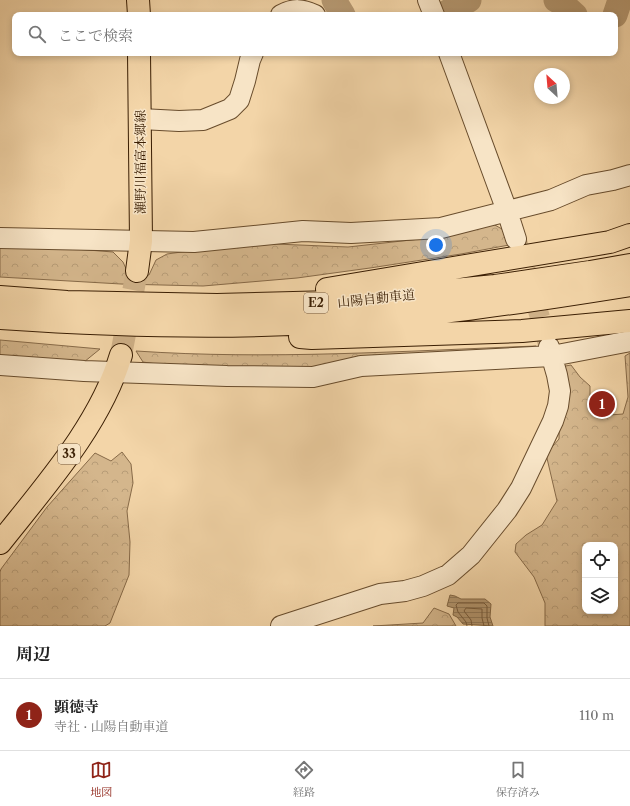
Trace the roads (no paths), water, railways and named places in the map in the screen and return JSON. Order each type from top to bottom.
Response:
[{"type":"main road","points":[[138,0],[139,12]]},
{"type":"main road","name":"瀬野川福富本郷線","points":[[137,271],[140,241],[141,119],[139,56]]},
{"type":"main road","points":[[217,305],[336,288],[610,242],[630,235]]},
{"type":"main road","name":"山陽自動車道","points":[[0,297],[67,302],[217,305],[333,302],[495,286],[630,265]]},
{"type":"main road","name":"山陽自動車道","points":[[0,318],[66,323],[182,326],[248,326],[312,323],[452,311],[630,285]]},
{"type":"main road","points":[[182,326],[220,333],[312,338],[522,331],[630,322]]},
{"type":"main road","name":"33","points":[[0,543],[39,494],[80,438],[104,400],[118,363]]},
{"type":"street","points":[[287,12],[298,9],[306,12]]},
{"type":"street","points":[[141,119],[179,121],[203,120],[230,109],[239,100],[252,56]]},
{"type":"street","points":[[450,56],[516,239]]},
{"type":"street","points":[[0,238],[194,242],[303,231],[351,233],[441,228],[551,200],[586,185],[630,175]]},
{"type":"street","points":[[0,365],[84,371],[118,363],[227,376],[313,377],[362,366],[550,351],[630,341]]},
{"type":"street","points":[[281,626],[380,594],[405,591],[423,586],[448,575],[471,555],[502,516],[521,488],[553,421],[558,406],[560,390],[550,351]]},
{"type":"water","points":[[450,595],[461,599],[485,599],[491,604],[490,617],[493,626],[463,624],[453,615],[454,608],[447,606]]},
{"type":"waterway","points":[[334,0],[341,12]]},
{"type":"waterway","points":[[447,12],[469,0]]},
{"type":"waterway","points":[[556,0],[572,12]]},
{"type":"waterway","points":[[616,12],[620,0]]},
{"type":"tunnel","points":[[517,241],[548,344]]},
{"type":"tunnel","points":[[121,355],[137,271]]},
{"type":"place","name":"顕徳寺","points":[[602,404]]}]
